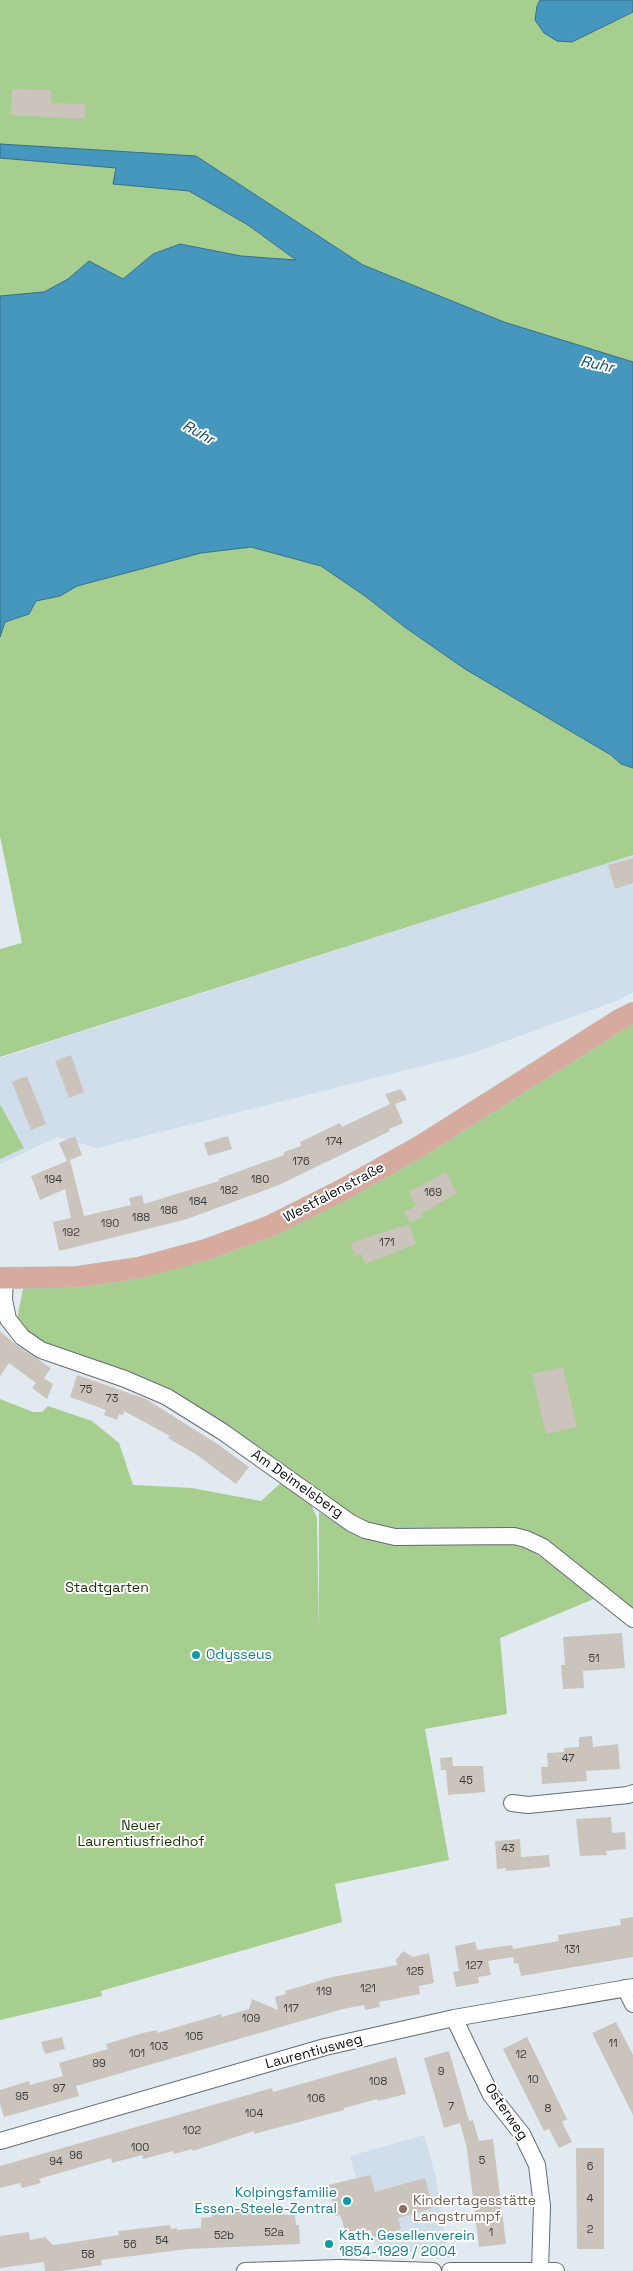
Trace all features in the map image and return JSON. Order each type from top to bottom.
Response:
[{"type":"main road","name":"Westfalenstraße","points":[[2,1278],[76,1277],[138,1268],[205,1250],[270,1226],[342,1190],[422,1145],[633,1013]]},
{"type":"street","name":"Am Deimelsberg","points":[[2,1278],[8,1319],[22,1337],[50,1353],[125,1379],[167,1397],[223,1432],[312,1496],[365,1530],[388,1536],[410,1538],[514,1536],[526,1539],[542,1548],[633,1619]]},
{"type":"street","points":[[512,1803],[528,1805],[628,1796],[633,1793]]},
{"type":"street","points":[[629,1988],[633,2004]]},
{"type":"street","name":"Laurentiusweg","points":[[0,2141],[325,2047],[454,2018],[629,1988]]},
{"type":"street","name":"Osterweg","points":[[454,2018],[491,2095],[522,2134],[537,2165],[542,2206],[540,2271]]},
{"type":"street","points":[[246,2271],[339,2268],[433,2271]]},
{"type":"street","points":[[450,2271],[556,2271]]},
{"type":"shaded area","points":[[633,855],[633,992],[616,1001],[470,1054],[97,1148],[57,1137],[0,1164],[0,1058]]},
{"type":"shaded area","name":"Kindertagesstätte Langstrumpf","points":[[424,2135],[436,2177],[448,2257],[429,2252],[377,2251],[350,2156]]},
{"type":"green space","points":[[0,0],[540,0],[537,6],[572,42],[633,12],[633,362],[504,322],[363,265],[196,156],[0,144]]},
{"type":"green space","points":[[0,158],[116,168],[114,184],[189,191],[248,225],[297,261],[241,256],[180,244],[153,254],[123,279],[89,261],[68,279],[44,292],[0,296]]},
{"type":"green space","points":[[251,547],[321,566],[465,669],[611,755],[621,764],[633,768],[633,855],[0,1057],[0,949],[22,943],[0,836],[0,637],[5,622],[29,614],[36,601],[60,596],[77,586],[201,553]]},
{"type":"green space","points":[[633,1014],[633,1617],[545,1546],[391,1530],[359,1519],[163,1388],[113,1366],[33,1343],[17,1319],[25,1279],[77,1278],[270,1227]]},
{"type":"green space","points":[[0,1104],[24,1148],[0,1159]]},
{"type":"green space","points":[[0,1399],[33,1412],[42,1412],[48,1406],[92,1421],[119,1443],[133,1485],[192,1488],[261,1501],[285,1479],[307,1495],[317,1518],[319,1635],[319,1512],[353,1533],[510,1543],[530,1550],[601,1596],[500,1638],[507,1714],[425,1729],[449,1860],[335,1884],[342,1922],[101,1991],[102,1996],[0,2020]]},
{"type":"water","points":[[540,0],[633,0],[633,12],[572,42],[557,41],[544,33],[535,20]]},
{"type":"water","name":"Ruhr","points":[[0,144],[196,156],[363,265],[504,322],[633,362],[633,768],[621,764],[611,755],[465,669],[321,566],[251,547],[201,553],[77,586],[60,596],[36,601],[29,614],[5,622],[0,637],[0,296],[44,292],[68,279],[89,261],[123,279],[153,254],[180,244],[241,256],[296,260],[248,225],[189,191],[113,184],[116,168],[0,158]]},
{"type":"building","points":[[12,89],[51,90],[51,103],[85,104],[85,119],[11,115]]},
{"type":"building","points":[[633,858],[633,883],[615,889],[608,865]]},
{"type":"building","points":[[71,1055],[84,1092],[69,1098],[55,1061]]},
{"type":"building","points":[[27,1076],[46,1124],[31,1130],[12,1082]]},
{"type":"building","points":[[401,1089],[407,1100],[395,1104],[403,1123],[279,1185],[187,1219],[59,1251],[53,1222],[71,1218],[65,1189],[40,1200],[31,1176],[67,1161],[59,1143],[75,1136],[82,1155],[70,1160],[84,1216],[131,1205],[129,1198],[142,1195],[144,1204],[219,1181],[218,1179],[284,1155],[284,1152],[301,1146],[300,1142],[340,1123],[342,1127],[390,1104],[385,1094]]},
{"type":"building","points":[[228,1136],[232,1149],[208,1156],[204,1143]]},
{"type":"building","points":[[446,1172],[457,1193],[421,1214],[422,1217],[410,1223],[404,1212],[416,1206],[409,1192]]},
{"type":"building","points":[[409,1224],[416,1244],[365,1264],[361,1254],[355,1256],[351,1243]]},
{"type":"building","points":[[0,1331],[16,1345],[51,1368],[44,1378],[53,1384],[47,1399],[32,1388],[36,1383],[9,1363],[0,1376]]},
{"type":"building","points":[[563,1367],[577,1427],[546,1434],[532,1374]]},
{"type":"building","points":[[77,1375],[146,1399],[219,1445],[249,1467],[236,1484],[197,1455],[168,1438],[170,1436],[124,1411],[123,1415],[119,1414],[117,1420],[104,1415],[106,1410],[70,1397]]},
{"type":"building","points":[[622,1633],[625,1668],[583,1671],[584,1688],[563,1689],[561,1665],[565,1665],[563,1637]]},
{"type":"building","points":[[592,1736],[593,1747],[618,1744],[620,1769],[586,1771],[587,1781],[542,1784],[541,1767],[548,1767],[547,1753],[564,1752],[564,1748],[579,1747],[579,1737]]},
{"type":"building","points":[[452,1757],[453,1766],[483,1766],[485,1792],[448,1795],[446,1770],[441,1770],[440,1758]]},
{"type":"building","points":[[611,1817],[612,1833],[625,1832],[626,1849],[606,1851],[607,1855],[580,1856],[576,1819]]},
{"type":"building","points":[[520,1839],[521,1857],[549,1855],[550,1867],[506,1871],[506,1868],[497,1869],[495,1841]]},
{"type":"building","points":[[633,1917],[633,1957],[521,1976],[518,1963],[514,1964],[513,1957],[488,1961],[491,1975],[478,1977],[479,1983],[456,1987],[453,1972],[459,1971],[455,1946],[475,1942],[477,1950],[512,1945],[513,1949],[559,1941],[558,1935],[621,1925],[620,1919]]},
{"type":"building","points":[[403,1951],[413,1957],[429,1953],[434,1983],[419,1986],[420,1994],[379,2002],[380,2007],[365,2010],[364,2005],[343,2009],[76,2086],[79,2096],[4,2117],[0,2104],[0,2090],[29,2081],[30,2085],[63,2076],[59,2063],[108,2049],[106,2044],[143,2033],[157,2030],[157,2033],[221,2014],[222,2017],[249,2009],[252,1999],[278,2010],[275,1997],[286,1994],[285,1991],[332,1977],[397,1965],[396,1960]]},
{"type":"building","points":[[616,2022],[633,2055],[633,2115],[592,2033]]},
{"type":"building","points":[[62,2037],[65,2049],[45,2054],[41,2042]]},
{"type":"building","points":[[527,2037],[567,2119],[562,2122],[572,2142],[559,2148],[549,2129],[544,2131],[503,2049]]},
{"type":"building","points":[[449,2051],[469,2121],[473,2120],[479,2141],[493,2139],[506,2244],[479,2247],[467,2149],[460,2123],[444,2128],[424,2058]]},
{"type":"building","points":[[396,2057],[406,2094],[378,2101],[377,2099],[344,2108],[344,2110],[254,2134],[254,2131],[193,2151],[192,2149],[174,2154],[173,2151],[143,2159],[142,2155],[112,2163],[111,2158],[39,2179],[41,2183],[22,2188],[20,2183],[0,2188],[0,2166],[272,2088],[273,2092]]},
{"type":"building","points":[[576,2148],[604,2148],[604,2249],[577,2249]]},
{"type":"building","name":"Kindertagesstätte Langstrumpf","points":[[370,2175],[375,2192],[425,2178],[433,2208],[398,2218],[401,2229],[373,2238],[371,2230],[347,2237],[340,2215],[336,2216],[328,2185]]},
{"type":"building","points":[[284,2208],[284,2215],[295,2214],[296,2225],[299,2225],[300,2244],[188,2249],[101,2260],[102,2265],[61,2271],[45,2271],[44,2262],[0,2268],[0,2236],[29,2232],[30,2240],[45,2237],[53,2245],[119,2235],[118,2231],[170,2225],[171,2229],[177,2228],[177,2230],[201,2228],[201,2218],[212,2217],[212,2212]]},
{"type":"place","name":"Odysseus","points":[[196,1655]]},
{"type":"place","name":"Kolpingsfamilie Essen-Steele-Zentral","points":[[347,2201]]},
{"type":"place","name":"Kindertagesstätte Langstrumpf","points":[[403,2209]]},
{"type":"place","name":"Kath. Gesellenverein 1854-1929 / 2004","points":[[329,2244]]},
{"type":"park label","name":"Stadtgarten","points":[[107,1588]]},
{"type":"park label","name":"Neuer Laurentiusfriedhof","points":[[141,1834]]}]
